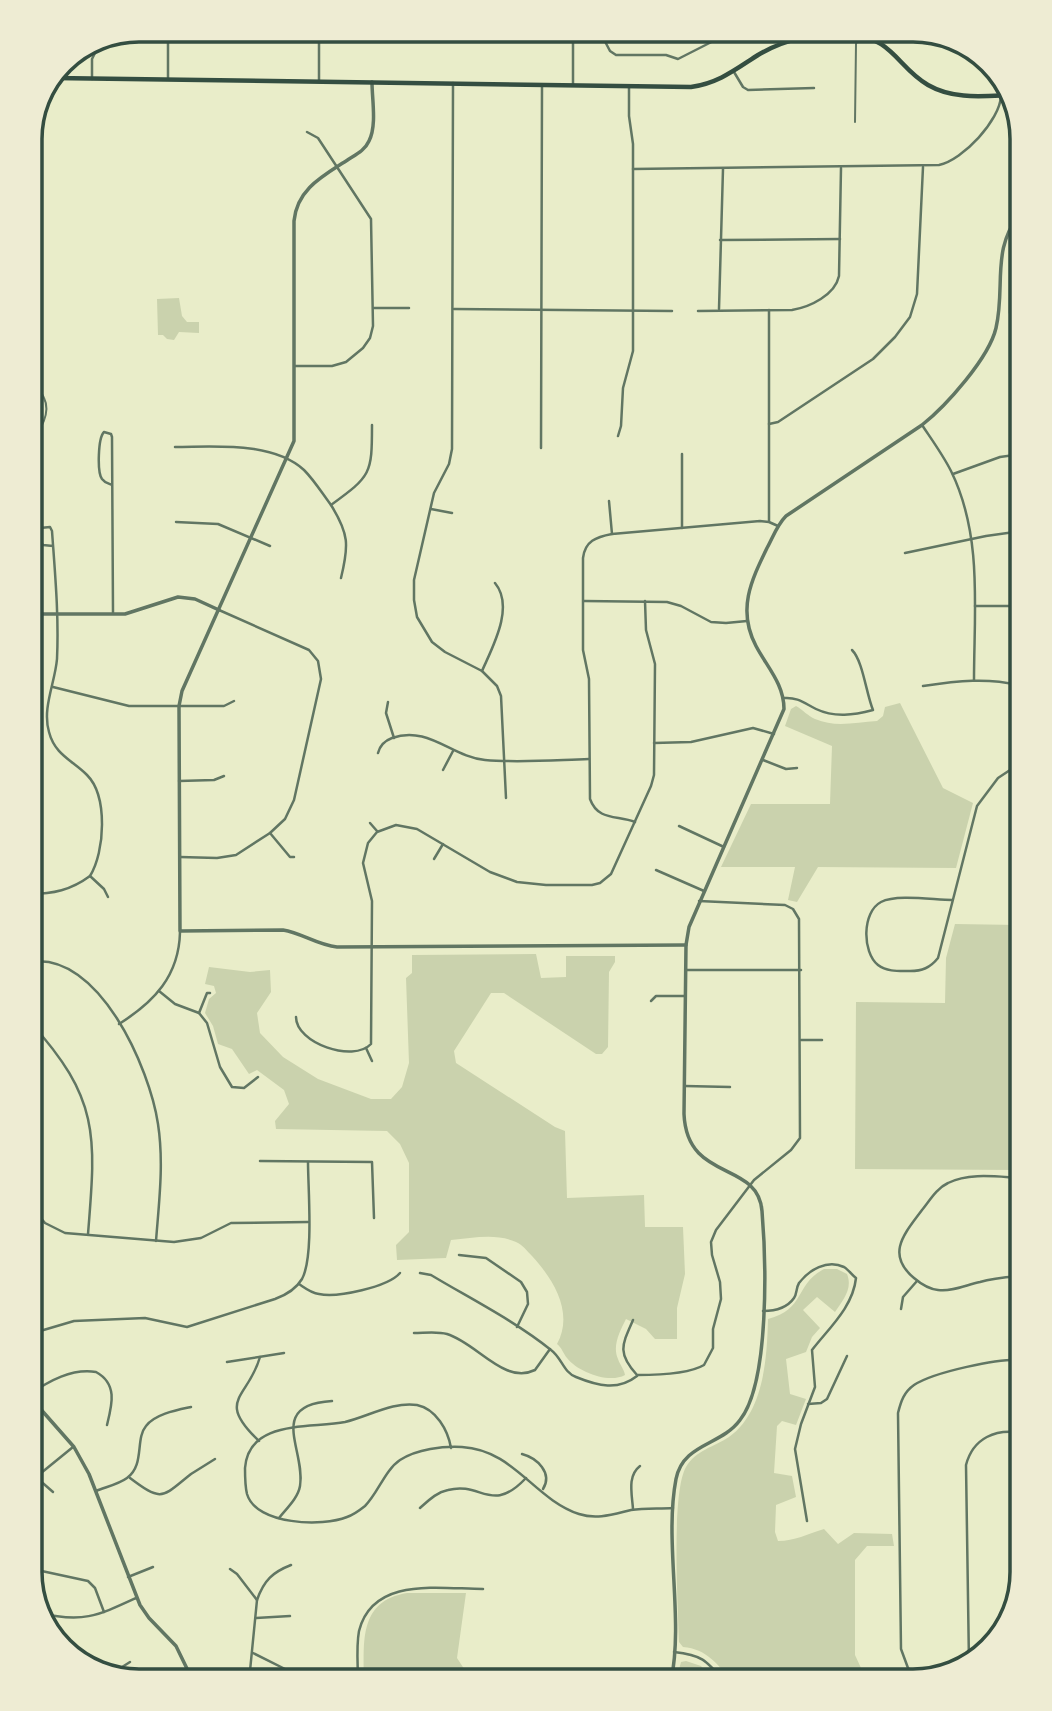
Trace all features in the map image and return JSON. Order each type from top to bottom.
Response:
[{"type":"main road","points":[[64,78],[691,87],[712,83],[766,51],[789,42]]},
{"type":"main road","points":[[878,42],[919,79],[936,89],[959,95],[1000,96]]},
{"type":"street","points":[[168,42],[168,80]]},
{"type":"street","points":[[319,42],[319,82]]},
{"type":"street","points":[[573,42],[573,85]]},
{"type":"street","points":[[605,42],[614,54],[666,55],[678,59],[711,42]]},
{"type":"street","points":[[92,79],[92,59],[95,52]]},
{"type":"street","points":[[734,72],[743,87],[748,90],[814,88]]},
{"type":"street","points":[[119,1024],[146,1006],[159,991],[172,970],[177,955],[180,931],[179,706],[183,691],[286,460],[295,432],[294,216],[300,198],[308,188],[364,149],[370,140],[372,82]]},
{"type":"street","points":[[453,83],[452,449],[449,464],[435,489],[414,580],[414,600],[417,617],[424,632],[437,647],[482,671],[491,678],[500,692],[506,798]]},
{"type":"street","points":[[541,448],[542,85]]},
{"type":"street","points":[[618,436],[623,388],[633,354],[633,169],[629,86]]},
{"type":"street","points":[[633,169],[923,167],[947,164],[965,151],[995,117],[1001,98]]},
{"type":"street","points":[[294,366],[332,366],[355,357],[370,338],[373,308],[372,223],[368,212],[316,136],[307,132]]},
{"type":"street","points":[[769,424],[778,422],[873,359],[910,317],[917,294],[923,167]]},
{"type":"street","points":[[698,311],[803,307],[832,290],[838,279],[841,168]]},
{"type":"street","points":[[719,310],[723,169]]},
{"type":"street","points":[[672,1669],[673,1508],[676,1477],[686,1457],[696,1448],[728,1433],[741,1420],[748,1406],[759,1364],[764,1311],[762,1211],[759,1197],[750,1185],[710,1163],[695,1150],[686,1133],[684,1086],[686,945],[689,927],[782,718],[784,698],[778,682],[756,646],[747,621],[749,586],[778,526],[793,511],[922,425],[941,408],[988,349],[998,319],[1003,243],[1010,228]]},
{"type":"street","points":[[720,240],[840,239]]},
{"type":"street","points":[[373,308],[409,308]]},
{"type":"street","points":[[454,309],[671,311]]},
{"type":"street","points":[[769,310],[769,522]]},
{"type":"street","points":[[331,505],[360,484],[370,468],[372,425]]},
{"type":"street","points":[[922,425],[953,474],[972,539],[974,680]]},
{"type":"street","points":[[112,485],[104,481],[100,474],[99,439],[104,432],[111,434],[112,438],[113,615]]},
{"type":"street","points":[[175,447],[258,449],[304,470],[342,523],[347,541],[341,578]]},
{"type":"street","points":[[682,454],[682,528]]},
{"type":"street","points":[[953,474],[992,459],[1010,456]]},
{"type":"street","points":[[609,501],[612,534]]},
{"type":"street","points":[[430,509],[452,513]]},
{"type":"street","points":[[176,522],[218,524],[270,546]]},
{"type":"street","points":[[635,822],[598,812],[590,799],[590,679],[583,650],[583,558],[588,544],[594,539],[612,534],[769,522],[778,526]]},
{"type":"street","points":[[42,528],[50,527],[57,614],[57,656],[46,715],[50,738],[61,755],[88,776],[98,792],[100,846],[99,857],[90,876],[67,890],[42,893]]},
{"type":"street","points":[[905,553],[1010,533]]},
{"type":"street","points":[[583,539],[588,544]]},
{"type":"street","points":[[42,544],[53,546]]},
{"type":"street","points":[[482,671],[501,626],[501,594],[495,583]]},
{"type":"street","points":[[42,614],[113,615],[137,612],[178,597],[195,599],[309,650],[316,657],[320,666],[320,679],[293,805],[285,820],[246,849],[230,856],[180,858]]},
{"type":"street","points":[[583,601],[674,603],[717,623],[747,621]]},
{"type":"street","points":[[296,1017],[296,1024],[324,1046],[344,1052],[359,1052],[371,1044],[372,901],[364,858],[368,843],[377,832],[391,826],[407,826],[421,831],[506,879],[536,885],[592,885],[600,883],[611,874],[654,779],[654,664],[646,630],[645,601]]},
{"type":"street","points":[[975,606],[1010,606]]},
{"type":"street","points":[[784,698],[796,698],[834,715],[873,710],[858,659],[852,650]]},
{"type":"street","points":[[923,686],[974,680],[1010,683]]},
{"type":"street","points":[[52,687],[129,706],[224,706],[234,701]]},
{"type":"street","points":[[388,702],[386,713],[394,738]]},
{"type":"street","points":[[654,743],[686,743],[753,728],[774,734]]},
{"type":"street","points":[[378,753],[382,744],[407,735],[425,736],[481,760],[589,759]]},
{"type":"street","points":[[443,770],[453,750]]},
{"type":"street","points":[[763,760],[786,769],[797,768]]},
{"type":"street","points":[[953,900],[896,899],[879,903],[868,921],[869,950],[874,962],[891,971],[917,971],[929,967],[940,953],[977,806],[998,778],[1010,770]]},
{"type":"street","points":[[179,781],[214,780],[223,776]]},
{"type":"street","points":[[594,817],[598,812]]},
{"type":"street","points":[[370,823],[377,832]]},
{"type":"street","points":[[679,826],[724,847]]},
{"type":"street","points":[[270,833],[290,857],[294,857]]},
{"type":"street","points":[[434,859],[443,844]]},
{"type":"street","points":[[656,870],[704,891]]},
{"type":"street","points":[[90,876],[104,889],[108,897]]},
{"type":"street","points":[[420,1273],[431,1275],[550,1349],[567,1370],[577,1377],[612,1387],[623,1385],[638,1375],[651,1376],[665,1372],[696,1370],[708,1360],[713,1348],[713,1329],[721,1299],[711,1242],[716,1230],[750,1185],[791,1150],[800,1138],[801,934],[799,919],[793,909],[785,905],[772,902],[699,901]]},
{"type":"street","points":[[180,931],[283,930],[295,932],[325,946],[686,945]]},
{"type":"street","points":[[42,962],[54,962],[74,972],[97,993],[119,1024],[145,1073],[158,1122],[161,1162],[156,1241]]},
{"type":"street","points":[[686,970],[801,970]]},
{"type":"street","points":[[159,991],[172,1002],[199,1013],[207,1023],[220,1067],[229,1083],[242,1089],[258,1077]]},
{"type":"street","points":[[199,1013],[207,993],[210,993]]},
{"type":"street","points":[[651,1001],[656,996],[685,996]]},
{"type":"street","points":[[42,1036],[72,1074],[88,1114],[93,1149],[88,1236]]},
{"type":"street","points":[[801,1040],[821,1040]]},
{"type":"street","points":[[366,1048],[372,1061]]},
{"type":"street","points":[[684,1086],[730,1087]]},
{"type":"street","points":[[260,1161],[371,1162],[376,1168],[374,1218]]},
{"type":"street","points":[[42,1330],[74,1321],[145,1318],[190,1326],[292,1291],[299,1283],[307,1261],[308,1162]]},
{"type":"street","points":[[1010,1178],[967,1178],[945,1184],[903,1236],[900,1244],[900,1261],[917,1280],[929,1288],[948,1290],[981,1281],[1010,1277]]},
{"type":"street","points":[[42,1220],[65,1233],[156,1241],[190,1241],[234,1223],[307,1222]]},
{"type":"street","points":[[459,1255],[486,1258],[520,1282],[527,1292],[528,1304],[517,1328]]},
{"type":"street","points":[[764,1311],[773,1311],[785,1305],[794,1297],[797,1285],[817,1267],[844,1267],[856,1278],[855,1291],[845,1308],[812,1350],[815,1387],[795,1449],[807,1521]]},
{"type":"street","points":[[299,1283],[316,1294],[326,1295],[366,1289],[394,1279],[400,1273]]},
{"type":"street","points":[[901,1309],[903,1297],[917,1280]]},
{"type":"street","points":[[633,1320],[624,1341],[623,1352],[628,1365],[638,1375]]},
{"type":"street","points":[[414,1333],[448,1335],[516,1374],[535,1370],[550,1349]]},
{"type":"street","points":[[227,1362],[284,1353]]},
{"type":"street","points":[[808,1404],[821,1403],[827,1399],[847,1356]]},
{"type":"street","points":[[258,1441],[239,1419],[236,1408],[237,1398],[260,1357]]},
{"type":"street","points":[[909,1669],[901,1649],[898,1427],[901,1402],[905,1393],[922,1380],[997,1360],[1010,1360]]},
{"type":"street","points":[[42,1386],[66,1375],[96,1372],[108,1381],[112,1392],[113,1400],[107,1425]]},
{"type":"street","points":[[278,1519],[300,1489],[301,1478],[293,1427],[296,1416],[316,1402],[332,1401]]},
{"type":"street","points":[[451,1448],[448,1433],[438,1419],[418,1405],[403,1405],[344,1422],[275,1430],[258,1441],[246,1457],[247,1496],[257,1510],[278,1519],[328,1522],[347,1517],[366,1505],[399,1461],[417,1453],[451,1448],[477,1448],[492,1453],[562,1506],[579,1514],[595,1517],[633,1510],[673,1508]]},
{"type":"street","points":[[95,1491],[129,1477],[139,1457],[145,1427],[168,1413],[191,1407]]},
{"type":"street","points":[[42,1409],[74,1447],[95,1491],[137,1598],[149,1618],[176,1646],[187,1669]]},
{"type":"street","points":[[968,1652],[966,1465],[973,1447],[981,1440],[1003,1432],[1010,1432]]},
{"type":"street","points":[[42,1474],[74,1447]]},
{"type":"street","points":[[522,1454],[526,1454],[545,1469],[547,1481],[542,1490]]},
{"type":"street","points":[[129,1477],[152,1493],[164,1494],[176,1489],[193,1473],[215,1459]]},
{"type":"street","points":[[633,1510],[632,1478],[634,1471],[640,1466]]},
{"type":"street","points":[[420,1508],[435,1495],[453,1489],[499,1496],[515,1489],[526,1478]]},
{"type":"street","points":[[42,1482],[53,1492]]},
{"type":"street","points":[[251,1669],[257,1600],[267,1580],[278,1570],[291,1565]]},
{"type":"street","points":[[128,1577],[153,1567]]},
{"type":"street","points":[[230,1569],[257,1600]]},
{"type":"street","points":[[42,1571],[88,1581],[94,1588],[104,1612]]},
{"type":"street","points":[[358,1669],[360,1630],[367,1613],[386,1596],[410,1589],[483,1589]]},
{"type":"street","points":[[52,1615],[87,1618],[137,1598]]},
{"type":"street","points":[[256,1618],[290,1616]]},
{"type":"street","points":[[674,1652],[695,1655],[704,1659],[713,1669]]},
{"type":"street","points":[[253,1653],[285,1669]]},
{"type":"street","points":[[122,1667],[130,1662]]},
{"type":"lane","points":[[855,122],[856,42]]},
{"type":"lane","points":[[42,395],[46,406],[42,426]]},
{"type":"green space","points":[[1010,243],[1010,315],[1008,313]]},
{"type":"green space","points":[[179,298],[182,316],[187,322],[199,322],[199,333],[179,332],[174,340],[167,339],[158,335],[157,299]]},
{"type":"green space","points":[[900,703],[943,788],[973,803],[956,868],[818,867],[797,902],[788,900],[795,867],[721,867],[751,804],[830,804],[832,746],[785,726],[791,709],[796,706],[823,722],[846,724],[877,721],[883,716],[885,707]]},
{"type":"green space","points":[[955,924],[1010,925],[1010,1170],[855,1169],[856,1002],[945,1003],[946,958]]},
{"type":"green space","points":[[536,954],[541,978],[566,977],[566,956],[615,956],[615,962],[609,972],[608,1047],[602,1054],[596,1054],[504,993],[491,993],[454,1051],[456,1063],[565,1131],[567,1198],[644,1195],[645,1227],[683,1227],[685,1274],[677,1308],[677,1339],[655,1339],[646,1329],[626,1319],[616,1344],[616,1354],[625,1375],[618,1377],[594,1375],[578,1368],[567,1358],[557,1344],[563,1321],[559,1297],[540,1265],[518,1243],[492,1237],[451,1240],[446,1258],[397,1260],[396,1245],[409,1232],[409,1163],[400,1144],[387,1131],[276,1129],[275,1121],[289,1104],[284,1090],[257,1070],[249,1074],[232,1049],[218,1044],[213,1026],[205,1013],[209,999],[216,993],[214,986],[205,984],[209,967],[250,972],[270,970],[271,992],[257,1013],[260,1033],[283,1057],[318,1079],[371,1099],[391,1099],[402,1087],[409,1063],[406,978],[412,973],[412,955]]},
{"type":"green space","points":[[824,1269],[837,1269],[847,1274],[849,1285],[835,1312],[817,1297],[803,1310],[820,1328],[812,1337],[806,1352],[786,1359],[790,1394],[806,1399],[796,1425],[782,1421],[777,1426],[774,1473],[792,1476],[796,1497],[776,1505],[775,1532],[778,1541],[784,1541],[824,1529],[838,1544],[854,1533],[892,1534],[894,1546],[867,1546],[855,1560],[855,1655],[861,1669],[721,1669],[711,1658],[699,1651],[683,1647],[679,1642],[676,1551],[681,1481],[690,1461],[729,1437],[750,1414],[761,1383],[768,1319],[789,1309],[815,1275]]},
{"type":"green space","points":[[407,1593],[466,1593],[457,1658],[464,1669],[364,1669],[367,1626],[372,1614],[391,1598]]},
{"type":"green space","points":[[686,1661],[704,1669],[679,1669],[681,1662]]}]
